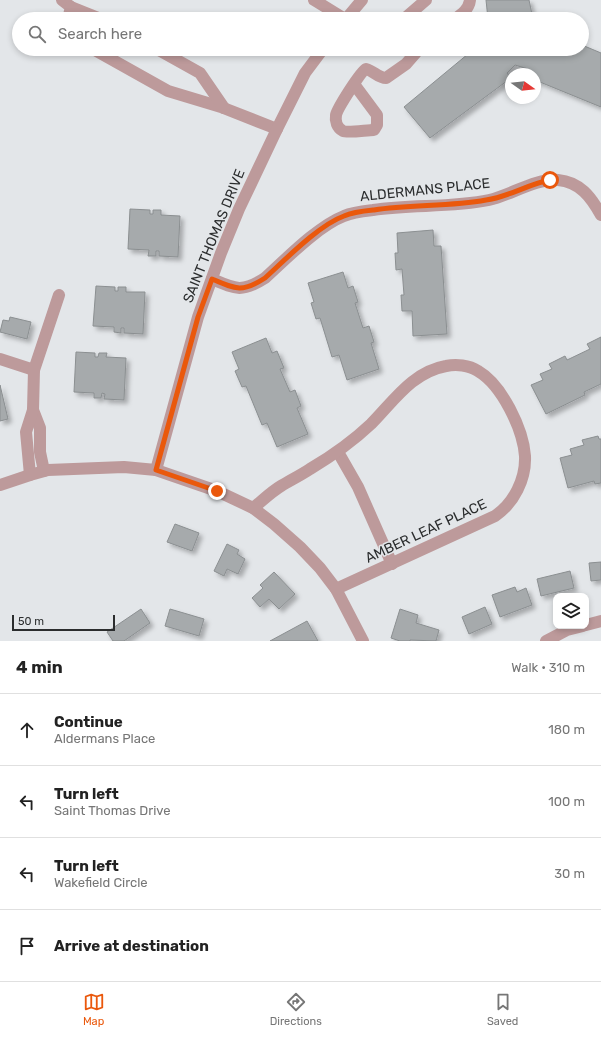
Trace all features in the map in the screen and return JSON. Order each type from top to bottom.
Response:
[{"type":"street","points":[[314,0],[334,12]]},
{"type":"street","points":[[352,12],[362,0]]},
{"type":"street","points":[[412,12],[426,0]]},
{"type":"street","points":[[464,12],[468,7],[470,0]]},
{"type":"street","points":[[67,9],[77,12]]},
{"type":"street","points":[[106,56],[168,91],[224,108],[277,129]]},
{"type":"street","points":[[170,56],[200,73],[224,108]]},
{"type":"street","name":"SAINT THOMAS DRIVE","points":[[156,470],[198,317],[220,253],[277,129],[305,74],[318,56]]},
{"type":"street","points":[[354,84],[366,69],[382,78],[386,78],[406,64],[413,56]]},
{"type":"street","name":"ALDERMANS PLACE","points":[[212,279],[233,288],[240,288],[256,283],[265,278],[321,230],[344,216],[385,208],[488,200],[503,197],[538,182],[550,180],[566,182],[578,186],[590,197],[601,215]]},
{"type":"street","points":[[30,475],[26,432],[33,410],[34,370],[59,295]]},
{"type":"street","points":[[0,359],[34,370]]},
{"type":"street","name":"AMBER LEAF PLACE","points":[[253,508],[283,485],[338,452],[361,433],[411,382],[425,373],[434,369],[456,365],[467,366],[475,369],[488,378],[505,402],[522,438],[524,466],[521,481],[509,503],[495,516],[336,589]]},
{"type":"street","points":[[33,410],[40,428],[40,452],[44,471]]},
{"type":"street","points":[[338,452],[358,487],[392,564]]},
{"type":"street","points":[[0,485],[44,471],[124,467],[156,470],[217,491],[253,508],[300,547],[320,568],[336,589],[364,641]]},
{"type":"street","points":[[589,624],[601,621]]},
{"type":"street","points":[[546,641],[571,629]]},
{"type":"building","points":[[486,0],[529,0],[532,12],[487,12]]},
{"type":"building","points":[[589,48],[601,53],[601,107],[541,82],[541,68],[525,68],[515,65],[512,68],[505,68],[505,82],[430,138],[404,107],[466,56],[589,56]]},
{"type":"building","points":[[130,209],[150,210],[150,214],[153,214],[153,210],[161,210],[161,215],[180,216],[178,257],[159,256],[159,251],[156,251],[156,256],[148,256],[149,250],[128,249]]},
{"type":"building","points":[[433,230],[434,246],[441,246],[447,334],[413,336],[412,311],[402,311],[401,295],[404,295],[402,269],[396,270],[395,253],[398,253],[397,233]]},
{"type":"building","points":[[343,272],[348,288],[353,286],[358,302],[355,303],[363,328],[369,326],[374,342],[371,343],[379,369],[347,380],[339,355],[332,357],[320,318],[316,319],[311,303],[314,302],[308,283]]},
{"type":"building","points":[[96,286],[115,287],[115,291],[118,291],[118,287],[126,287],[126,292],[145,292],[143,334],[124,333],[124,328],[121,328],[121,333],[114,332],[114,327],[93,326]]},
{"type":"building","points":[[10,317],[31,322],[27,339],[0,332],[3,320],[9,321]]},
{"type":"building","points":[[601,337],[601,384],[584,392],[585,395],[546,414],[531,385],[543,380],[540,374],[552,369],[549,364],[565,356],[567,360],[590,349],[587,344]]},
{"type":"building","points":[[266,338],[272,353],[277,351],[284,368],[280,369],[290,392],[295,390],[301,406],[297,408],[308,434],[277,447],[267,423],[262,425],[246,386],[242,387],[235,371],[239,369],[232,352]]},
{"type":"building","points":[[76,352],[95,353],[95,357],[98,357],[99,353],[107,353],[106,357],[126,358],[124,400],[104,399],[105,394],[102,393],[101,398],[94,398],[94,393],[74,392]]},
{"type":"building","points":[[0,385],[8,419],[0,421]]},
{"type":"building","points":[[598,436],[599,439],[601,439],[601,483],[595,484],[594,481],[568,488],[560,458],[572,455],[570,449],[584,445],[582,440]]},
{"type":"building","points":[[175,524],[199,533],[192,551],[167,542]]},
{"type":"building","points":[[227,544],[239,550],[237,554],[245,559],[238,574],[227,569],[224,576],[214,571]]},
{"type":"building","points":[[601,562],[601,580],[591,581],[589,563]]},
{"type":"building","points":[[570,571],[574,588],[541,596],[537,579]]},
{"type":"building","points":[[274,572],[295,594],[279,609],[269,599],[260,607],[252,598],[263,588],[260,585]]},
{"type":"building","points":[[515,587],[517,592],[526,588],[532,605],[500,617],[492,595]]},
{"type":"building","points":[[485,607],[492,624],[469,634],[462,617]]},
{"type":"building","points":[[141,609],[150,623],[124,641],[113,641],[107,632]]},
{"type":"building","points":[[170,609],[204,619],[199,636],[165,626]]},
{"type":"building","points":[[400,609],[418,615],[416,623],[439,630],[436,641],[400,641],[391,638]]},
{"type":"building","points":[[307,621],[318,641],[270,641]]},
{"type":"route","points":[[217,491],[156,470],[198,317],[212,279],[233,288],[240,288],[256,283],[265,278],[332,222],[354,213],[385,208],[488,200],[503,197],[538,182],[550,180]]}]
